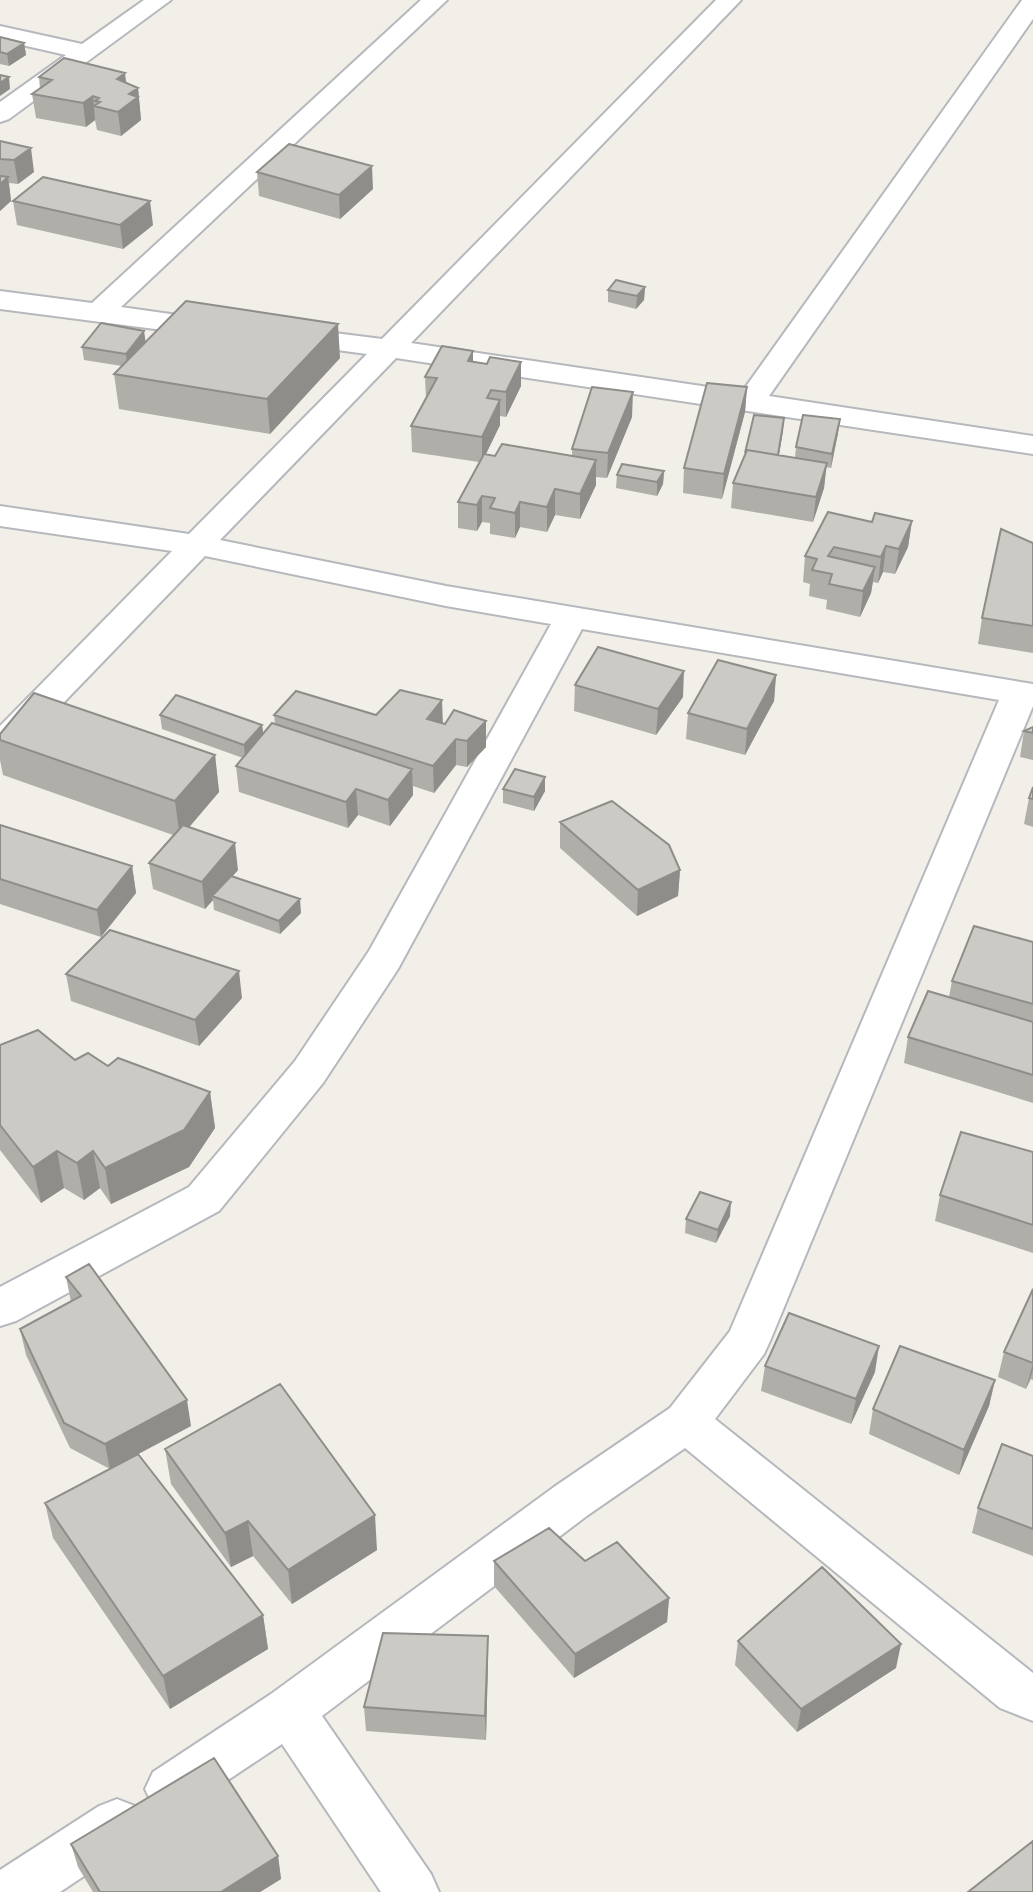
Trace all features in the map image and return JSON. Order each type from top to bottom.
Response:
[{"type":"street","points":[[0,114],[159,0]]},
{"type":"street","points":[[97,314],[435,0]]},
{"type":"street","points":[[0,747],[729,0]]},
{"type":"street","points":[[749,403],[1033,2]]},
{"type":"street","points":[[0,33],[87,52]]},
{"type":"street","points":[[0,300],[388,348],[1033,445]]},
{"type":"street","points":[[0,516],[196,545],[446,596],[1026,694],[748,1341],[686,1422],[571,1501],[289,1711],[14,1892]]},
{"type":"street","points":[[0,1308],[204,1199],[309,1072],[384,959],[572,618]]},
{"type":"street","points":[[686,1422],[1018,1692],[1033,1698]]},
{"type":"street","points":[[289,1711],[412,1892]]},
{"type":"building","points":[[0,37],[24,43],[7,54],[0,52]]},
{"type":"building","points":[[64,58],[125,73],[117,79],[138,88],[129,94],[138,97],[118,112],[94,106],[100,102],[95,101],[99,98],[93,96],[83,103],[32,94],[52,80],[39,77]]},
{"type":"building","points":[[0,75],[9,77],[0,83]]},
{"type":"building","points":[[0,141],[31,148],[14,160],[0,159]]},
{"type":"building","points":[[289,144],[372,166],[339,195],[257,172]]},
{"type":"building","points":[[0,176],[8,177],[0,184]]},
{"type":"building","points":[[43,177],[150,201],[120,225],[13,201]]},
{"type":"building","points":[[616,280],[645,287],[637,296],[608,290]]},
{"type":"building","points":[[186,301],[338,324],[267,399],[114,374]]},
{"type":"building","points":[[101,323],[144,331],[126,354],[82,347]]},
{"type":"building","points":[[442,346],[473,351],[468,361],[487,364],[490,357],[521,362],[506,392],[491,390],[487,398],[500,400],[482,437],[411,426],[437,378],[425,377]]},
{"type":"building","points":[[707,383],[747,387],[724,474],[684,468]]},
{"type":"building","points":[[592,387],[633,392],[608,453],[572,449]]},
{"type":"building","points":[[754,415],[784,418],[778,455],[747,450],[745,453]]},
{"type":"building","points":[[803,415],[840,419],[832,454],[796,447]]},
{"type":"building","points":[[502,444],[596,460],[580,494],[555,489],[547,507],[520,502],[515,513],[490,508],[495,498],[482,496],[477,505],[458,502],[484,454],[495,456]]},
{"type":"building","points":[[747,450],[827,463],[816,497],[733,483]]},
{"type":"building","points":[[622,464],[664,471],[657,482],[617,475]]},
{"type":"building","points":[[828,512],[872,522],[875,513],[912,521],[899,549],[886,546],[881,557],[834,547],[828,556],[875,567],[863,591],[829,584],[832,574],[812,570],[817,559],[805,556]]},
{"type":"building","points":[[1001,529],[1033,543],[1033,626],[982,618]]},
{"type":"building","points":[[598,647],[684,671],[658,709],[575,685]]},
{"type":"building","points":[[718,660],[776,675],[747,729],[688,713]]},
{"type":"building","points":[[400,690],[442,700],[427,719],[445,724],[454,710],[486,721],[467,741],[456,739],[433,766],[274,715],[296,691],[376,715]]},
{"type":"building","points":[[34,693],[215,755],[175,801],[0,740],[0,734]]},
{"type":"building","points":[[176,695],[262,725],[244,745],[160,715]]},
{"type":"building","points":[[272,723],[412,769],[388,800],[356,789],[346,802],[236,766]]},
{"type":"building","points":[[515,769],[545,777],[534,797],[503,789]]},
{"type":"building","points":[[612,801],[669,845],[680,870],[638,890],[560,822]]},
{"type":"building","points":[[0,825],[132,866],[97,910],[0,879]]},
{"type":"building","points":[[183,825],[235,843],[202,882],[149,863]]},
{"type":"building","points":[[231,876],[300,899],[279,921],[212,896]]},
{"type":"building","points":[[974,926],[1033,942],[1033,1004],[952,981]]},
{"type":"building","points":[[110,930],[239,971],[195,1020],[66,974]]},
{"type":"building","points":[[928,991],[1033,1022],[1033,1075],[908,1037]]},
{"type":"building","points":[[38,1030],[75,1060],[88,1053],[108,1066],[118,1058],[210,1092],[184,1130],[105,1168],[93,1151],[77,1163],[57,1151],[33,1167],[0,1125],[0,1045]]},
{"type":"building","points":[[961,1132],[1033,1152],[1033,1225],[940,1195]]},
{"type":"building","points":[[700,1192],[731,1202],[718,1230],[686,1219]]},
{"type":"building","points":[[89,1264],[187,1400],[105,1444],[64,1423],[20,1329],[81,1296],[66,1277]]},
{"type":"building","points":[[1033,1289],[1033,1363],[1004,1352]]},
{"type":"building","points":[[789,1313],[879,1346],[856,1399],[765,1366]]},
{"type":"building","points":[[900,1346],[995,1380],[964,1450],[873,1409]]},
{"type":"building","points":[[280,1384],[375,1515],[288,1570],[248,1521],[225,1533],[165,1449]]},
{"type":"building","points":[[1002,1444],[1033,1456],[1033,1529],[978,1508]]},
{"type":"building","points":[[138,1454],[263,1615],[163,1676],[45,1503]]},
{"type":"building","points":[[549,1528],[585,1561],[617,1542],[669,1598],[575,1654],[494,1561]]},
{"type":"building","points":[[822,1567],[901,1644],[801,1709],[738,1641]]},
{"type":"building","points":[[383,1633],[488,1636],[485,1716],[364,1707]]},
{"type":"building","points":[[214,1758],[278,1856],[221,1892],[100,1892],[71,1844]]},
{"type":"building","points":[[1033,1841],[1033,1892],[968,1892]]}]
